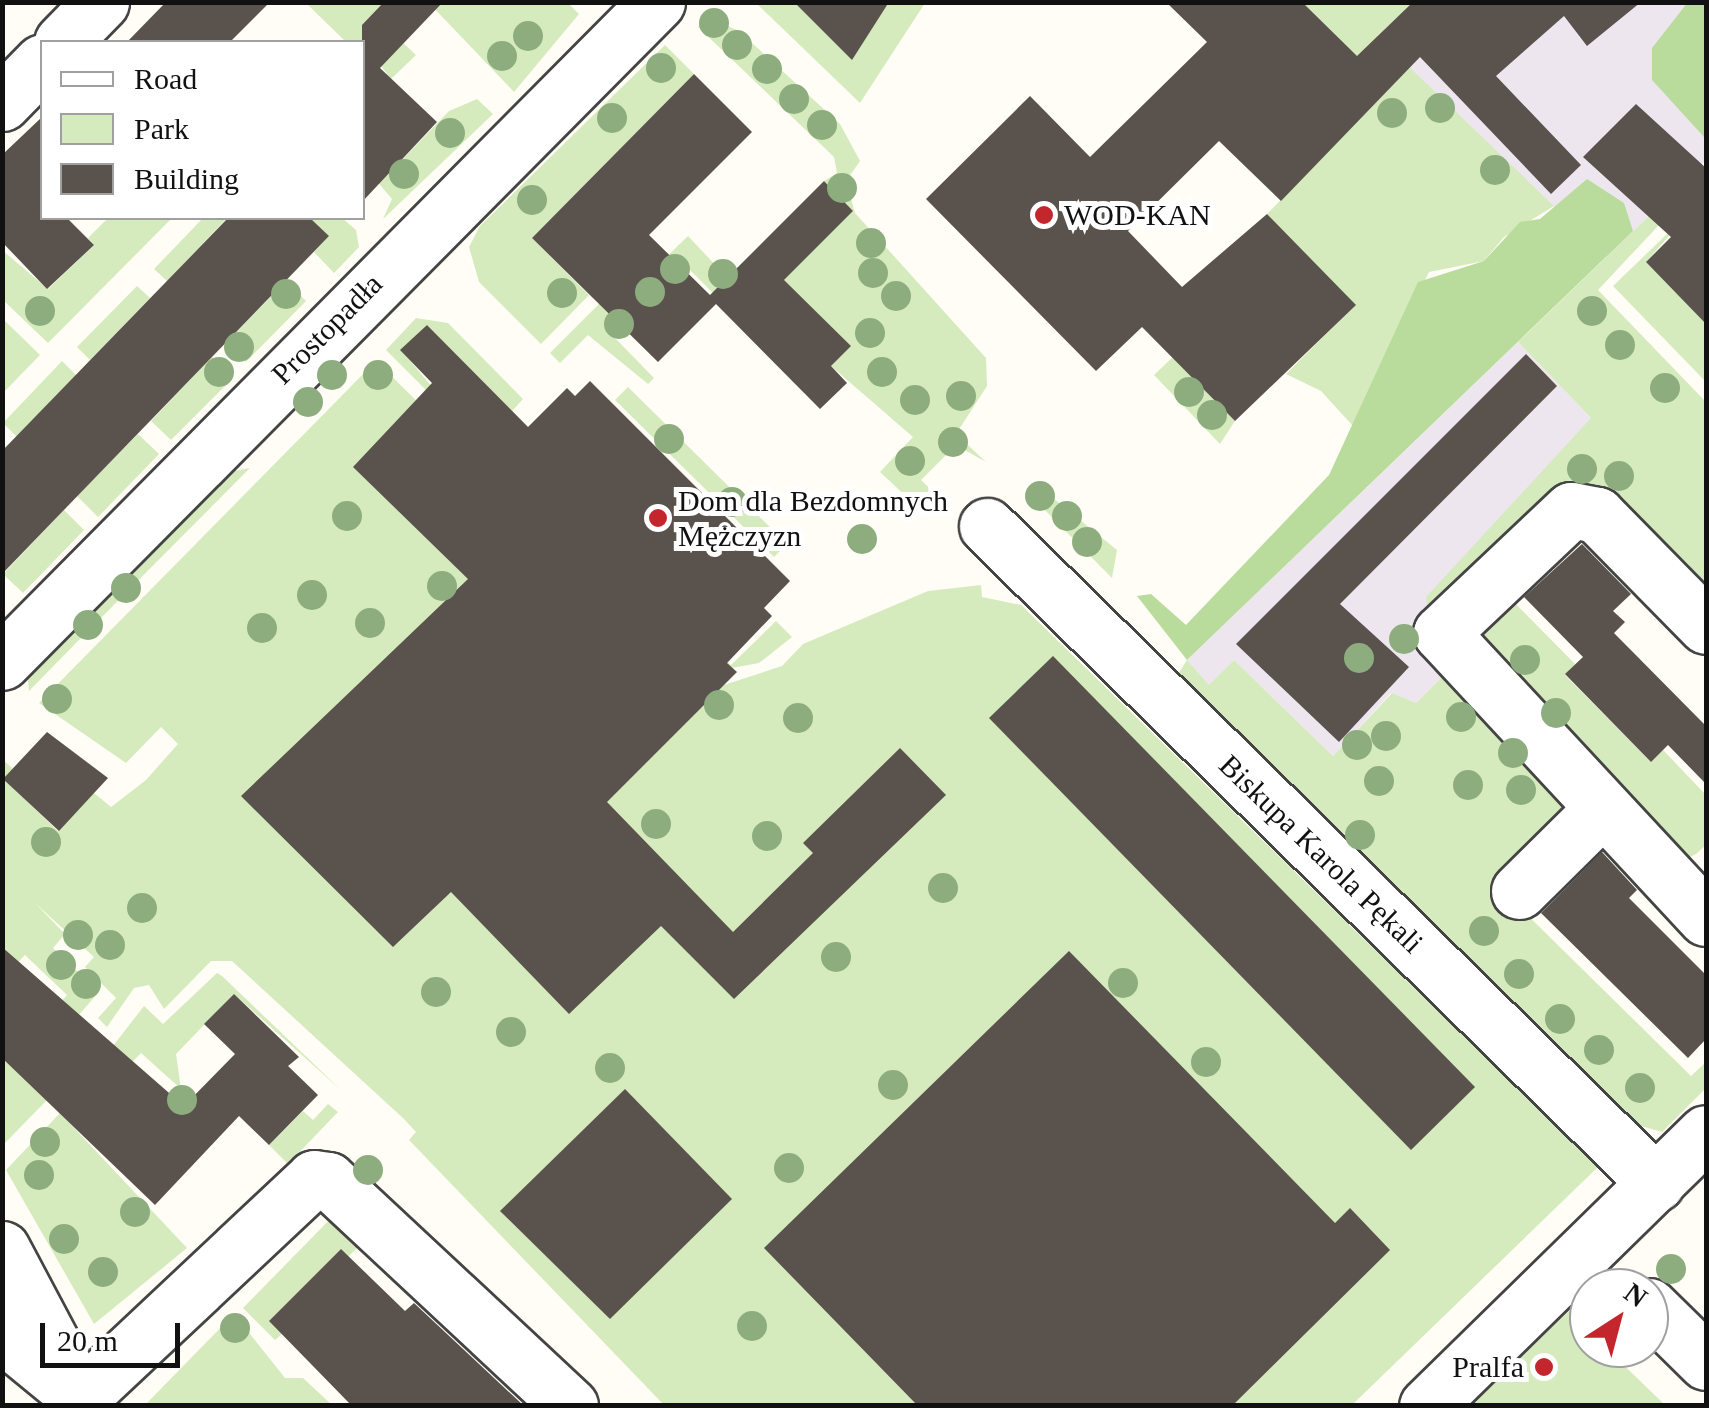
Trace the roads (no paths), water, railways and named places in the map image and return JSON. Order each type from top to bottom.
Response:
[{"type":"street","points":[[64,40],[101,2]]},
{"type":"street","name":"Prostopadła","points":[[2,662],[637,9]]},
{"type":"street","points":[[2,103],[40,64]]},
{"type":"street","points":[[1706,626],[1597,515],[1571,510],[1441,633],[1602,809],[1706,915]]},
{"type":"street","name":"Biskupa Karola Pękali","points":[[987,526],[1656,1182]]},
{"type":"street","points":[[1520,891],[1602,809]]},
{"type":"street","points":[[1427,1406],[1706,1133]]},
{"type":"street","points":[[83,1402],[314,1178],[347,1190],[570,1406]]},
{"type":"street","points":[[1589,1247],[1611,1268]]},
{"type":"street","points":[[2,1250],[83,1402]]},
{"type":"street","points":[[1669,1326],[1706,1362]]},
{"type":"street","points":[[2,1334],[83,1402]]},
{"type":"place","name":"WOD-KAN","points":[[1044,215]]},
{"type":"place","name":"Dom dla Bezdomnych Mężczyzn","points":[[658,518]]},
{"type":"place","name":"Pralfa","points":[[1544,1367]]}]
